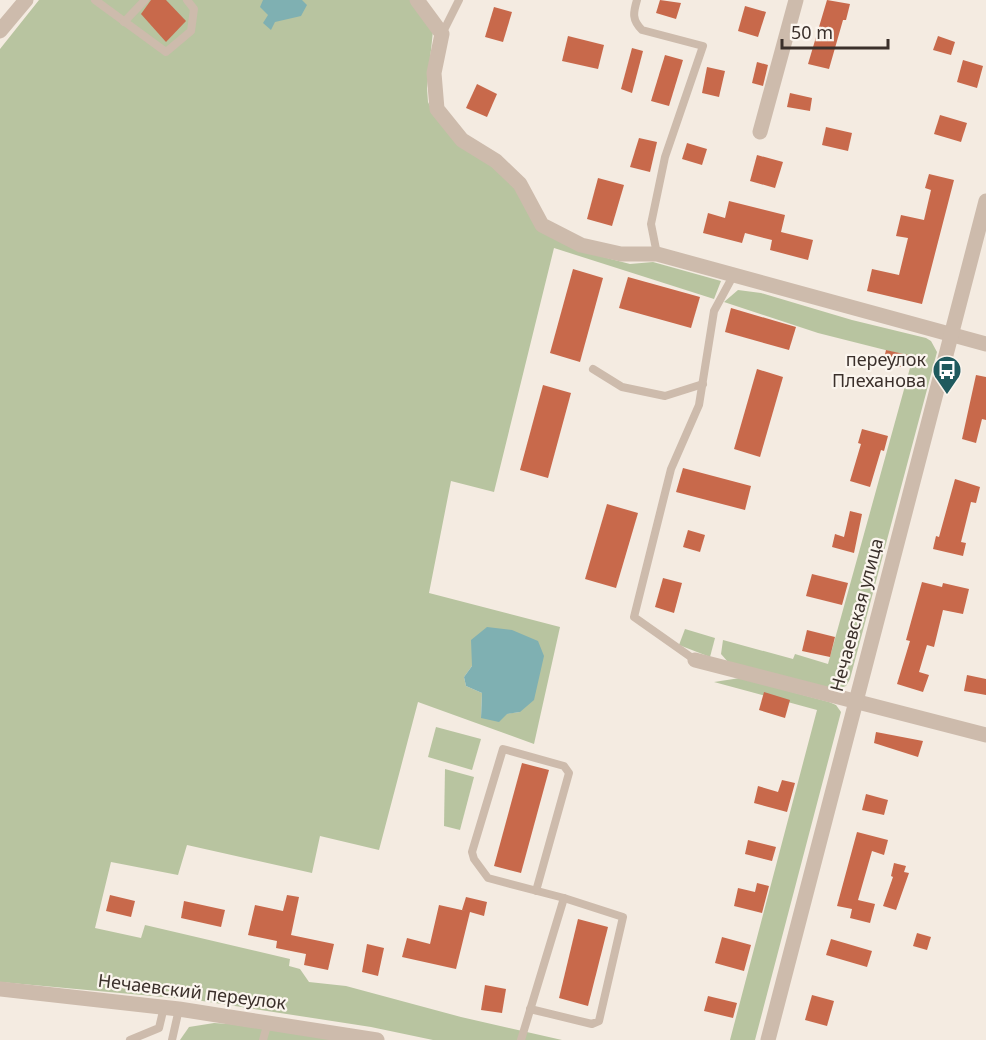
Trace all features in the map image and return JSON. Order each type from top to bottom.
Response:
[{"type":"street","points":[[0,31],[26,0]]},
{"type":"street","points":[[417,0],[442,34],[434,73],[437,109],[462,140],[496,161],[520,184],[542,225],[581,246],[621,255],[657,254],[986,344]]},
{"type":"street","points":[[760,132],[796,0]]},
{"type":"street","name":"Нечаевская улица","points":[[768,1040],[854,701],[986,201]]},
{"type":"street","points":[[695,660],[986,735]]},
{"type":"street","name":"Нечаевский переулок","points":[[0,989],[171,1008],[268,1022],[314,1034],[378,1040]]},
{"type":"lane","points":[[95,0],[166,52],[190,31],[194,9],[187,0]]},
{"type":"lane","points":[[124,22],[145,0]]},
{"type":"lane","points":[[442,34],[459,0]]},
{"type":"lane","points":[[637,0],[633,14],[635,23],[642,30],[703,46],[665,157],[651,224],[657,254]]},
{"type":"lane","points":[[695,660],[634,617],[671,469],[699,405],[714,311],[733,276]]},
{"type":"lane","points":[[593,369],[622,387],[665,396],[702,384]]},
{"type":"lane","points":[[530,1009],[592,1024],[599,1021],[623,917],[485,876],[472,855],[503,749],[568,769],[537,891]]},
{"type":"lane","points":[[521,1040],[564,898]]},
{"type":"lane","points":[[130,1040],[159,1028],[171,1008]]},
{"type":"lane","points":[[171,1008],[172,1040]]},
{"type":"lane","points":[[263,1040],[268,1022]]},
{"type":"green space","points":[[39,0],[410,0],[433,31],[427,88],[428,102],[437,120],[506,175],[525,203],[588,253],[630,264],[653,262],[721,281],[714,299],[554,248],[494,492],[451,481],[429,593],[560,627],[534,744],[418,702],[379,850],[320,836],[312,873],[187,845],[178,875],[111,862],[95,928],[141,938],[145,925],[290,959],[289,966],[300,969],[309,982],[346,986],[461,1017],[562,1040],[433,1040],[371,1027],[196,1000],[0,982],[0,49]],"holes":[[[472,666],[520,712],[481,717],[482,693],[466,686],[464,677]]]},
{"type":"green space","points":[[738,290],[761,293],[852,320],[926,338],[931,341],[937,352],[850,679],[846,686],[835,690],[728,662],[721,654],[723,640],[793,659],[795,654],[828,664],[913,357],[818,333],[724,302]]},
{"type":"green space","points":[[685,629],[715,638],[710,657],[679,645]]},
{"type":"green space","points":[[740,678],[829,702],[836,705],[841,712],[755,1040],[730,1040],[817,710],[714,682]]},
{"type":"green space","points":[[436,727],[481,739],[472,770],[428,757]]},
{"type":"green space","points":[[445,769],[474,777],[460,830],[444,826]]},
{"type":"green space","points":[[214,1023],[336,1040],[180,1040],[189,1027]]},
{"type":"water","points":[[263,0],[302,0],[307,5],[301,16],[275,22],[271,30],[263,23],[268,15],[260,7]]},
{"type":"water","points":[[487,627],[512,630],[538,641],[544,656],[534,700],[520,712],[507,714],[499,722],[481,718],[482,693],[466,686],[464,677],[472,666],[471,640]]},
{"type":"building","points":[[151,0],[166,0],[186,21],[166,42],[141,14]]},
{"type":"building","points":[[660,0],[681,3],[676,19],[656,13]]},
{"type":"building","points":[[827,0],[850,4],[829,69],[808,64]]},
{"type":"building","points":[[745,6],[766,12],[758,37],[738,31]]},
{"type":"building","points":[[494,7],[512,12],[503,42],[485,37]]},
{"type":"building","points":[[568,36],[604,45],[598,69],[562,61]]},
{"type":"building","points":[[938,36],[955,42],[951,55],[933,50]]},
{"type":"building","points":[[632,48],[643,51],[632,93],[621,89]]},
{"type":"building","points":[[665,55],[683,60],[669,106],[651,101]]},
{"type":"building","points":[[963,60],[983,66],[977,88],[957,82]]},
{"type":"building","points":[[757,62],[768,65],[763,86],[752,83]]},
{"type":"building","points":[[707,67],[725,71],[719,97],[702,93]]},
{"type":"building","points":[[477,84],[497,94],[487,117],[466,108]]},
{"type":"building","points":[[790,93],[812,98],[810,111],[787,107]]},
{"type":"building","points":[[940,115],[967,123],[961,142],[934,134]]},
{"type":"building","points":[[826,127],[852,133],[848,151],[822,145]]},
{"type":"building","points":[[639,138],[657,142],[650,172],[630,167]]},
{"type":"building","points":[[687,143],[707,149],[702,165],[682,159]]},
{"type":"building","points":[[757,155],[783,162],[775,188],[750,181]]},
{"type":"building","points":[[929,174],[954,180],[922,304],[867,291],[872,269],[899,275],[908,238],[896,236],[901,215],[924,220],[931,190],[925,188]]},
{"type":"building","points":[[598,178],[624,185],[612,226],[587,219]]},
{"type":"building","points":[[729,201],[785,215],[781,232],[813,240],[808,260],[770,250],[772,240],[745,233],[742,243],[703,233],[708,213],[725,218]]},
{"type":"building","points":[[573,269],[603,278],[580,362],[550,353]]},
{"type":"building","points":[[628,277],[700,297],[691,328],[619,308]]},
{"type":"building","points":[[731,308],[796,327],[789,350],[725,332]]},
{"type":"building","points":[[886,350],[908,355],[905,368],[883,363]]},
{"type":"building","points":[[757,369],[783,377],[760,457],[734,449]]},
{"type":"building","points":[[976,375],[986,377],[986,420],[982,419],[976,443],[962,439]]},
{"type":"building","points":[[543,385],[571,393],[548,478],[520,470]]},
{"type":"building","points":[[862,429],[888,436],[884,451],[881,450],[870,487],[850,481],[861,444],[858,443]]},
{"type":"building","points":[[683,468],[751,486],[745,510],[676,492]]},
{"type":"building","points":[[955,479],[980,487],[976,503],[971,502],[961,542],[966,543],[963,556],[933,549],[936,536],[939,537]]},
{"type":"building","points":[[607,504],[638,513],[616,588],[585,579]]},
{"type":"building","points":[[850,511],[862,514],[854,553],[832,547],[835,534],[844,537]]},
{"type":"building","points":[[688,530],[705,535],[700,552],[683,547]]},
{"type":"building","points":[[812,574],[848,583],[842,605],[806,596]]},
{"type":"building","points":[[663,578],[682,583],[674,613],[655,607]]},
{"type":"building","points":[[922,582],[942,587],[943,583],[969,589],[963,614],[943,610],[934,647],[927,645],[919,672],[929,675],[923,692],[897,684],[910,641],[906,640]]},
{"type":"building","points":[[807,630],[835,637],[830,657],[802,651]]},
{"type":"building","points":[[967,675],[986,679],[986,695],[964,691]]},
{"type":"building","points":[[764,692],[790,700],[785,718],[759,710]]},
{"type":"building","points":[[876,732],[923,741],[918,757],[874,743]]},
{"type":"building","points":[[522,763],[549,770],[521,873],[494,866]]},
{"type":"building","points":[[782,780],[795,783],[787,812],[754,803],[758,786],[778,792]]},
{"type":"building","points":[[866,794],[888,800],[884,815],[862,810]]},
{"type":"building","points":[[857,832],[888,840],[884,855],[872,851],[858,900],[875,904],[870,923],[850,918],[852,909],[837,906]]},
{"type":"building","points":[[748,840],[776,847],[772,861],[745,854]]},
{"type":"building","points":[[894,863],[906,866],[904,872],[909,873],[896,910],[883,906],[893,877],[891,876]]},
{"type":"building","points":[[757,883],[769,886],[762,913],[734,906],[738,888],[755,892]]},
{"type":"building","points":[[110,895],[135,901],[131,917],[106,911]]},
{"type":"building","points":[[287,895],[299,897],[291,935],[334,944],[328,970],[304,965],[306,954],[276,948],[277,941],[248,935],[255,905],[283,911]]},
{"type":"building","points":[[466,897],[487,902],[484,916],[470,912],[456,969],[402,957],[407,938],[430,944],[439,905],[466,911],[462,910]]},
{"type":"building","points":[[184,901],[225,910],[221,927],[181,918]]},
{"type":"building","points":[[578,919],[608,927],[588,1006],[559,998]]},
{"type":"building","points":[[917,933],[931,937],[927,950],[913,946]]},
{"type":"building","points":[[722,937],[751,945],[744,971],[715,963]]},
{"type":"building","points":[[831,939],[872,951],[867,967],[826,955]]},
{"type":"building","points":[[367,944],[384,948],[378,976],[362,972]]},
{"type":"building","points":[[485,985],[506,989],[502,1013],[481,1010]]},
{"type":"building","points":[[812,995],[834,1001],[827,1026],[805,1020]]},
{"type":"building","points":[[708,996],[737,1003],[733,1018],[704,1011]]},
{"type":"place","name":"переулок Плеханова","points":[[947,396]]}]
